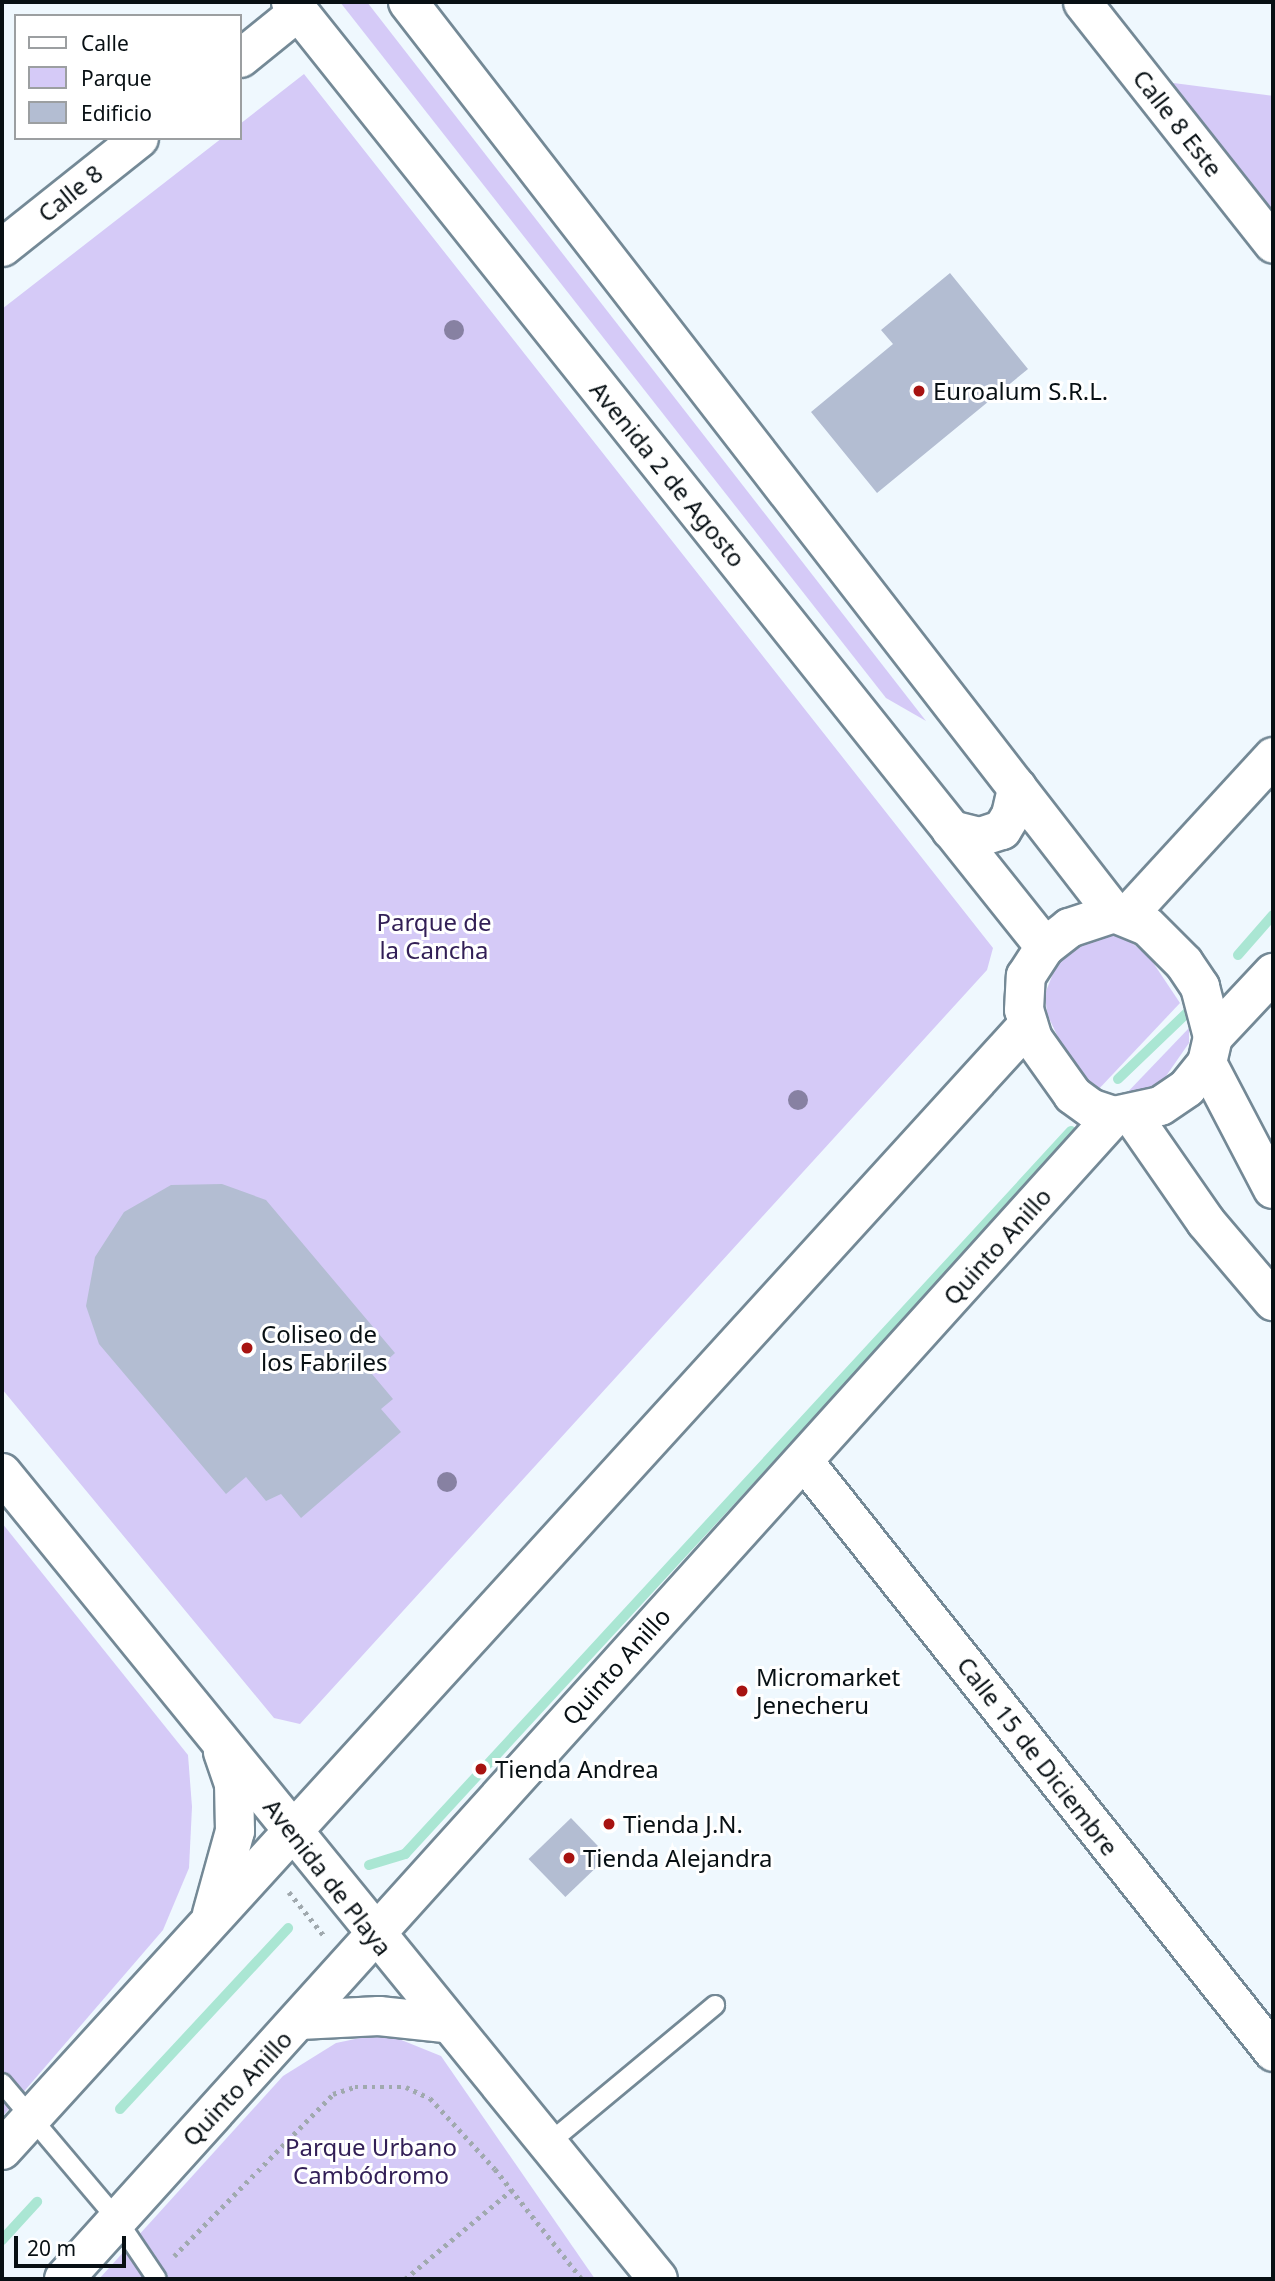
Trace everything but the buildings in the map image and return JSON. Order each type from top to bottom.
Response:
[{"type":"main road","points":[[408,2],[1017,788],[1121,914],[1165,940],[1184,963],[1200,987],[1210,1050],[1273,1189]]},
{"type":"main road","name":"Avenida 2 de Agosto","points":[[294,6],[1045,947]]},
{"type":"main road","points":[[1273,757],[1121,914],[1069,928],[1045,947],[1026,976],[1024,1010],[1028,1026],[1044,1057],[1073,1095],[1092,1109],[1122,1115],[1160,1106],[1187,1088],[1210,1050],[1273,973]]},
{"type":"main road","points":[[951,830],[980,836],[1002,830],[1011,815],[1017,788]]},
{"type":"main road","points":[[2,2150],[206,1928],[304,1846],[1028,1026]]},
{"type":"main road","points":[[1122,1115],[1206,1222],[1273,1301]]},
{"type":"main road","name":"Quinto Anillo","points":[[64,2279],[116,2218],[300,2020],[363,1921],[803,1460],[1122,1115]]},
{"type":"main road","name":"Avenida de Playa","points":[[2,1473],[445,2023],[549,2143],[658,2279]]},
{"type":"main road","points":[[206,1928],[229,1865],[235,1831],[234,1784],[219,1740]]},
{"type":"main road","points":[[300,2020],[379,2016],[445,2023]]},
{"type":"street","name":"Calle 8 Este","points":[[1082,2],[1273,244]]},
{"type":"street","points":[[242,56],[294,6]]},
{"type":"street","name":"Calle 8","points":[[2,247],[136,140]]},
{"type":"street","name":"Calle 15 de Diciembre","points":[[803,1460],[1273,2052]]},
{"type":"lane","points":[[549,2143],[715,2005]]},
{"type":"lane","points":[[2,2083],[116,2218],[156,2278]]},
{"type":"path","points":[[289,1892],[320,1931]]},
{"type":"path","points":[[156,2278],[333,2094],[355,2087],[406,2087],[430,2098],[512,2190],[582,2279]]},
{"type":"path","points":[[405,2279],[512,2190]]},
{"type":"green space","points":[[340,2],[367,2],[926,721],[886,698]]},
{"type":"green space","name":"Parque de la Cancha","points":[[304,74],[993,948],[987,970],[300,1724],[274,1718],[2,1389],[2,309],[219,140],[242,140],[242,122]]},
{"type":"green space","points":[[1158,81],[1273,96],[1273,224]]},
{"type":"green space","points":[[1098,927],[1125,937],[1150,958],[1180,1003],[1096,1092],[1073,1065],[1057,1035],[1047,1014],[1045,994],[1061,953]]},
{"type":"green space","points":[[1189,1028],[1189,1043],[1164,1079],[1150,1091],[1121,1099]]},
{"type":"green space","points":[[2,1523],[188,1755],[192,1807],[189,1868],[163,1930],[2,2117]]},
{"type":"green space","name":"Parque Urbano Cambódromo","points":[[384,2033],[441,2056],[595,2279],[99,2279],[283,2076],[336,2043]]},
{"type":"waterway","points":[[1238,955],[1273,915]]},
{"type":"waterway","points":[[1118,1079],[1190,1010]]},
{"type":"waterway","points":[[369,1865],[405,1854],[1071,1131]]},
{"type":"waterway","points":[[120,2109],[288,1928]]},
{"type":"waterway","points":[[2,2240],[37,2202]]},
{"type":"place","name":"Euroalum S.R.L.","points":[[919,391]]},
{"type":"place","name":"Coliseo de los Fabriles","points":[[247,1348]]},
{"type":"place","name":"Micromarket Jenecheru","points":[[742,1691]]},
{"type":"place","name":"Tienda Andrea","points":[[481,1769]]},
{"type":"place","name":"Tienda J.N.","points":[[609,1824]]},
{"type":"place","name":"Tienda Alejandra","points":[[569,1858]]}]
